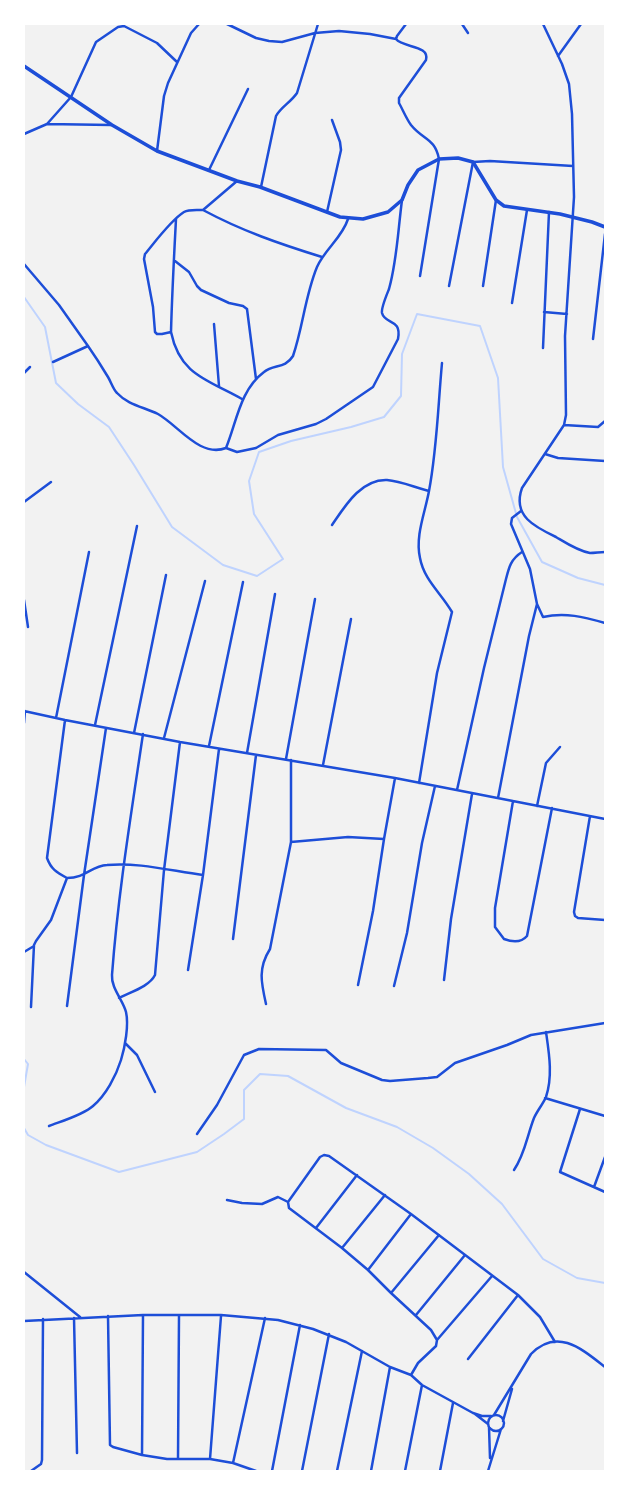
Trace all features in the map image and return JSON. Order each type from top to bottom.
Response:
[{"type":"street","points":[[157,151],[164,96],[177,62],[191,33],[199,24]]},
{"type":"street","points":[[227,24],[256,38],[269,41],[286,41],[315,33],[339,31],[370,34],[396,39],[399,43],[422,49],[425,52],[427,56],[426,60],[399,98],[399,102],[411,125],[435,146],[439,160],[420,276]]},
{"type":"street","points":[[260,187],[276,116],[280,109],[293,99],[297,93],[318,24]]},
{"type":"street","points":[[396,39],[406,24]]},
{"type":"street","points":[[462,24],[468,33]]},
{"type":"street","points":[[543,24],[569,84],[571,96],[573,217],[565,336],[566,415],[564,425],[522,488],[520,496],[521,511],[529,522],[537,528],[579,550],[589,553],[605,552]]},
{"type":"street","points":[[558,56],[581,24]]},
{"type":"street","points":[[47,124],[71,97],[96,42],[118,27],[124,26],[156,43],[177,62]]},
{"type":"street","points":[[24,66],[112,125],[157,151],[237,181],[260,187],[327,213],[348,219],[364,219],[388,212],[402,200]]},
{"type":"street","points":[[209,170],[248,89]]},
{"type":"street","points":[[327,213],[341,150],[340,142],[332,120]]},
{"type":"street","points":[[24,134],[47,124],[112,125]]},
{"type":"street","points":[[24,264],[59,305],[88,346],[117,393],[135,406],[157,414],[192,441],[208,449],[216,451],[226,448],[237,452],[256,448],[278,435],[316,424],[326,419],[373,387],[398,339],[398,326],[384,316],[382,310],[393,270],[402,200],[408,185],[418,170],[439,160],[458,158],[473,162],[490,161],[573,166]]},
{"type":"street","points":[[473,162],[499,203],[508,207],[549,212],[573,217],[605,227]]},
{"type":"street","points":[[450,286],[473,162]]},
{"type":"street","points":[[203,210],[237,181]]},
{"type":"street","points":[[483,286],[496,200]]},
{"type":"street","points":[[170,332],[157,334],[155,332],[153,307],[144,259],[145,254],[184,212],[191,210],[203,210],[226,223],[270,241],[322,257]]},
{"type":"street","points":[[512,303],[527,210]]},
{"type":"street","points":[[543,348],[549,212]]},
{"type":"street","points":[[176,219],[170,332],[182,360],[187,367],[199,377],[242,399]]},
{"type":"street","points":[[226,448],[242,399],[250,385],[265,371],[289,362],[293,356],[311,282],[322,257],[343,231],[348,219]]},
{"type":"street","points":[[593,339],[605,234]]},
{"type":"street","points":[[175,260],[191,274],[197,286],[201,290],[229,302],[243,306],[247,309],[256,379]]},
{"type":"street","points":[[544,312],[567,314]]},
{"type":"street","points":[[214,324],[219,386]]},
{"type":"street","points":[[54,362],[88,346]]},
{"type":"street","points":[[419,783],[437,673],[452,612],[431,585],[423,571],[419,557],[419,545],[429,491],[436,439],[442,364]]},
{"type":"street","points":[[24,373],[30,367]]},
{"type":"street","points":[[564,425],[598,427],[605,421]]},
{"type":"street","points":[[545,454],[558,458],[605,461]]},
{"type":"street","points":[[332,525],[354,495],[366,486],[375,482],[389,480],[429,491]]},
{"type":"street","points":[[24,502],[51,482]]},
{"type":"street","points":[[521,511],[512,518],[511,521],[522,552],[530,568],[537,604],[543,617],[571,614],[605,623]]},
{"type":"street","points":[[95,725],[137,526]]},
{"type":"street","points":[[56,718],[89,552]]},
{"type":"street","points":[[457,790],[509,565],[513,559],[522,552]]},
{"type":"street","points":[[134,733],[166,575]]},
{"type":"street","points":[[164,738],[205,581]]},
{"type":"street","points":[[209,746],[243,582]]},
{"type":"street","points":[[247,753],[275,594]]},
{"type":"street","points":[[286,759],[315,599]]},
{"type":"street","points":[[24,600],[28,627]]},
{"type":"street","points":[[498,798],[529,636],[537,604]]},
{"type":"street","points":[[323,765],[352,619]]},
{"type":"street","points":[[24,723],[25,711],[180,742],[396,778],[605,819]]},
{"type":"street","points":[[65,720],[47,858],[50,867],[55,872],[67,878],[75,878],[84,875],[98,866],[124,864],[203,875]]},
{"type":"street","points":[[67,1006],[84,875],[106,728]]},
{"type":"street","points":[[49,1126],[84,1112],[92,1107],[114,1079],[121,1060],[125,1043],[126,1012],[112,978],[124,864],[143,734]]},
{"type":"street","points":[[119,998],[147,984],[155,976],[164,870],[180,742]]},
{"type":"street","points":[[537,806],[546,763],[560,747]]},
{"type":"street","points":[[188,970],[203,875],[219,748]]},
{"type":"street","points":[[233,939],[256,755]]},
{"type":"street","points":[[266,1004],[261,983],[262,966],[270,949],[291,842],[291,760]]},
{"type":"street","points":[[358,985],[373,911],[384,839],[396,778]]},
{"type":"street","points":[[394,986],[407,933],[422,843],[435,786]]},
{"type":"street","points":[[444,980],[451,919],[472,794]]},
{"type":"street","points":[[512,801],[495,908],[495,927],[504,939],[509,941],[519,941],[527,936],[552,808]]},
{"type":"street","points":[[590,816],[574,912],[575,916],[578,918],[605,920]]},
{"type":"street","points":[[291,842],[348,837],[384,839]]},
{"type":"street","points":[[31,1007],[34,945],[51,920],[67,878]]},
{"type":"street","points":[[24,952],[34,945]]},
{"type":"street","points":[[197,1134],[217,1105],[244,1055],[259,1049],[326,1050],[341,1063],[382,1080],[390,1081],[419,1079],[437,1077],[455,1063],[531,1035],[605,1023]]},
{"type":"street","points":[[514,1170],[521,1160],[534,1119],[545,1098],[550,1080],[549,1053],[546,1032]]},
{"type":"street","points":[[125,1043],[137,1055],[155,1092]]},
{"type":"street","points":[[545,1098],[605,1116]]},
{"type":"street","points":[[580,1109],[560,1172],[605,1192]]},
{"type":"street","points":[[411,1375],[418,1363],[436,1346],[436,1340],[431,1330],[368,1270],[342,1248],[289,1208],[288,1202],[320,1157],[324,1155],[329,1156],[385,1195],[518,1295],[540,1317],[555,1342]]},
{"type":"street","points":[[594,1187],[605,1157]]},
{"type":"street","points":[[316,1228],[357,1175]]},
{"type":"street","points":[[342,1248],[385,1195]]},
{"type":"street","points":[[227,1200],[242,1203],[262,1204],[278,1197],[288,1202]]},
{"type":"street","points":[[368,1270],[411,1214]]},
{"type":"street","points":[[391,1293],[438,1235]]},
{"type":"street","points":[[416,1315],[465,1255]]},
{"type":"street","points":[[24,1272],[80,1317]]},
{"type":"street","points":[[436,1340],[492,1276]]},
{"type":"street","points":[[468,1359],[518,1295]]},
{"type":"street","points":[[142,1455],[143,1315]]},
{"type":"street","points":[[24,1321],[143,1315],[221,1316],[265,1318],[300,1325],[329,1334],[362,1350],[390,1367],[411,1375],[422,1385],[473,1413],[494,1431],[501,1428]]},
{"type":"street","points":[[108,1316],[110,1445],[142,1455],[167,1459],[210,1459],[233,1463],[256,1471]]},
{"type":"street","points":[[178,1459],[180,1316]]},
{"type":"street","points":[[210,1459],[221,1316]]},
{"type":"street","points":[[74,1318],[77,1453]]},
{"type":"street","points":[[233,1463],[265,1318]]},
{"type":"street","points":[[31,1471],[41,1464],[42,1460],[43,1319]]},
{"type":"street","points":[[272,1471],[300,1325]]},
{"type":"street","points":[[302,1471],[329,1334]]},
{"type":"street","points":[[488,1471],[488,1421],[493,1416],[531,1354],[537,1348],[545,1343],[561,1341],[578,1348],[605,1367]]},
{"type":"street","points":[[337,1471],[362,1350]]},
{"type":"street","points":[[371,1471],[390,1367]]},
{"type":"street","points":[[489,1462],[503,1422],[513,1384]]},
{"type":"street","points":[[405,1471],[422,1385]]},
{"type":"street","points":[[440,1471],[453,1402]]},
{"type":"street","points":[[473,1413],[482,1416],[499,1416],[503,1422]]},
{"type":"waterway","points":[[24,297],[45,327],[56,383],[78,404],[109,427],[172,527],[223,565],[257,576],[283,559],[254,514],[249,481],[259,452],[291,441],[351,427],[384,417],[401,396],[402,354],[417,314],[480,326],[498,378],[503,467],[517,517],[542,562],[578,578],[605,585]]},
{"type":"waterway","points":[[24,1059],[28,1064],[24,1087]]},
{"type":"waterway","points":[[24,1128],[28,1135],[46,1145],[119,1172],[197,1152],[244,1119],[244,1090],[260,1074],[288,1076],[346,1108],[397,1127],[433,1148],[469,1174],[502,1204],[543,1259],[577,1278],[605,1283]]}]
